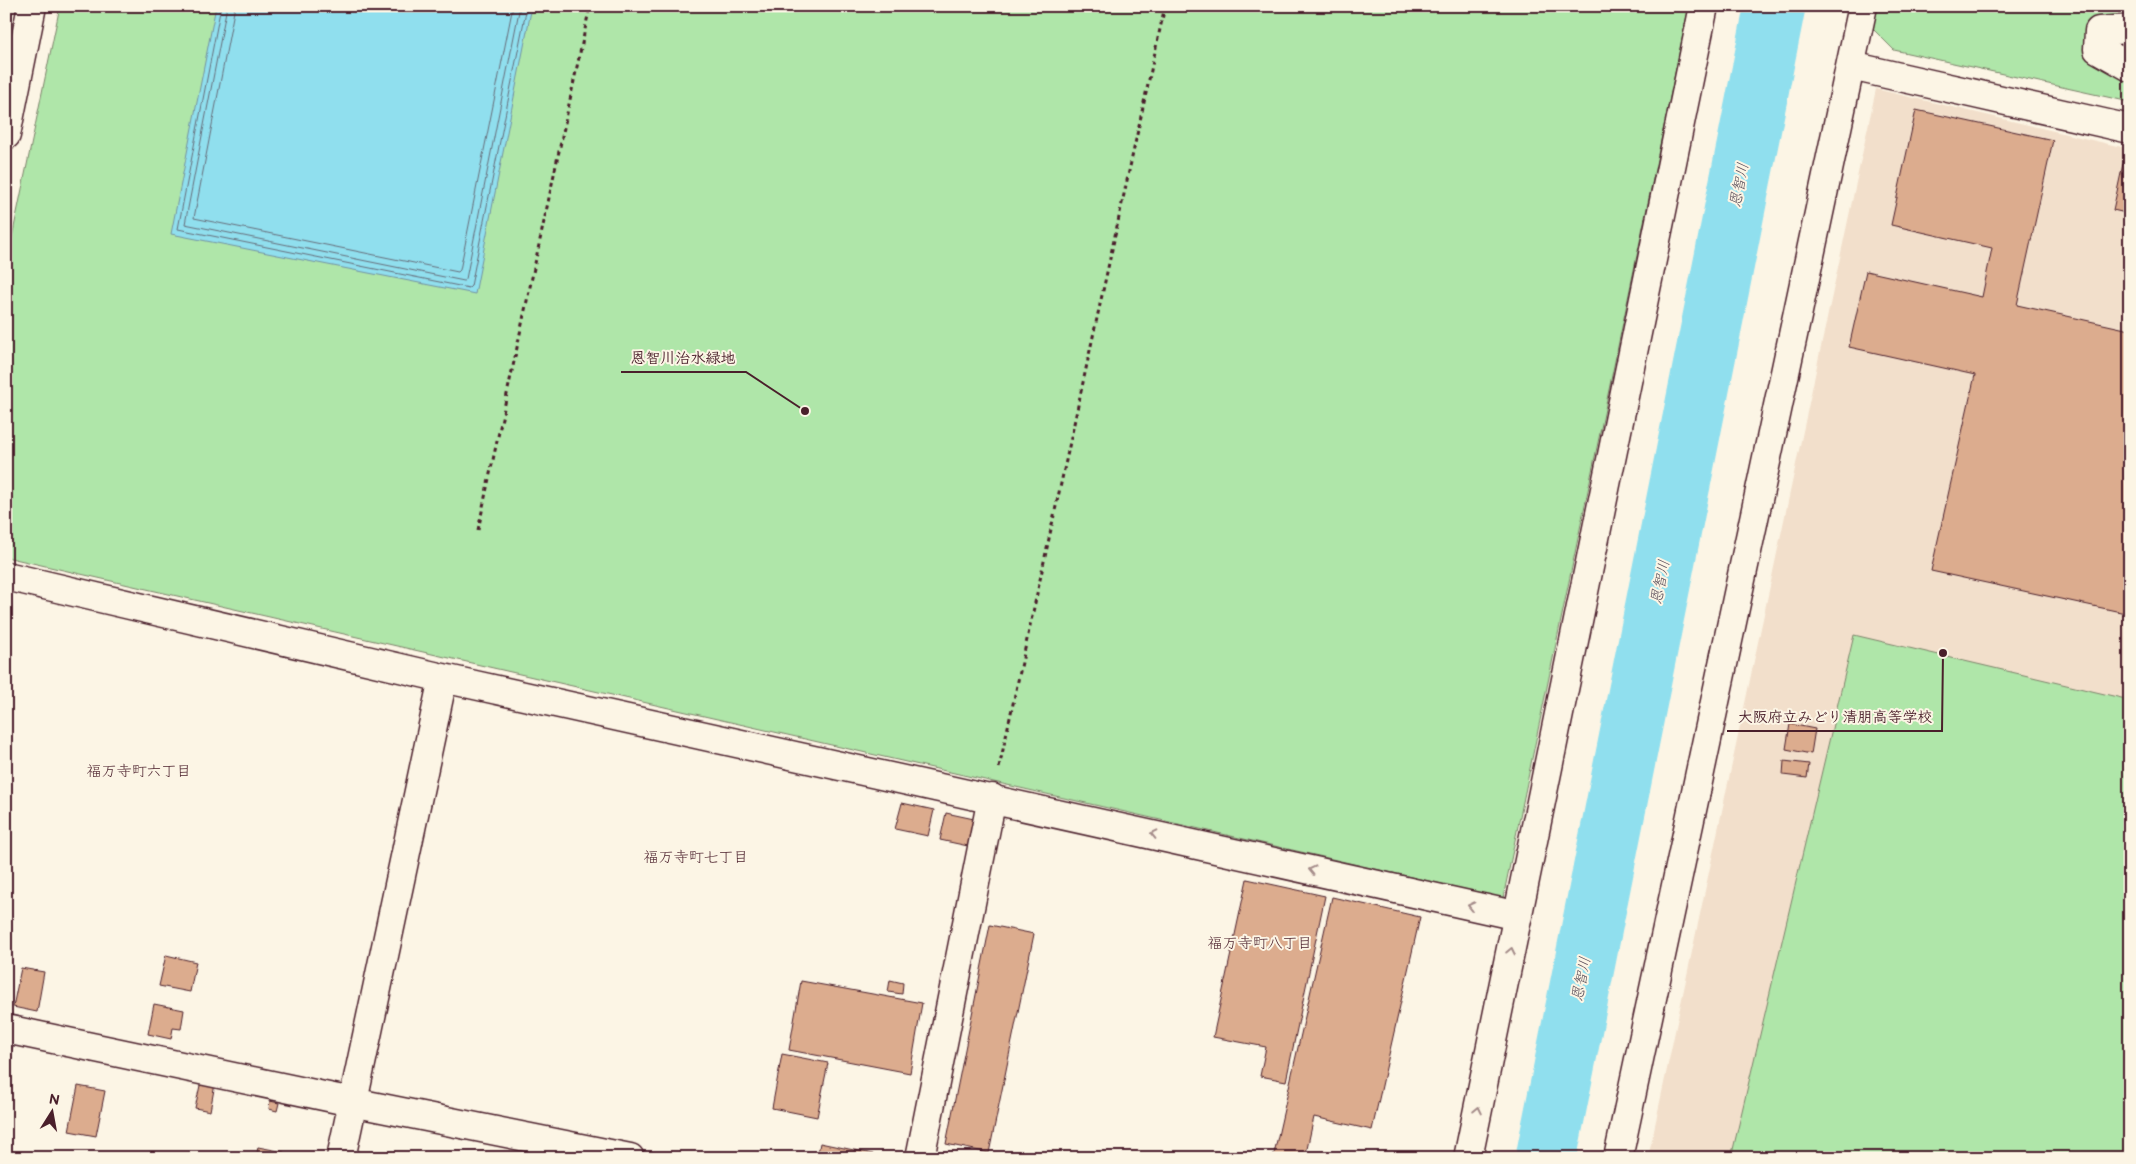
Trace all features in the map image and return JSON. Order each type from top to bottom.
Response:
[{"type":"street","points":[[6,136],[32,6]]},
{"type":"street","points":[[1468,1158],[1704,6]]},
{"type":"street","points":[[1618,1158],[1863,6]]},
{"type":"street","points":[[2130,29],[2099,31],[2098,49],[2130,67]]},
{"type":"street","points":[[1851,66],[2130,129]]},
{"type":"street","points":[[6,576],[442,678],[992,798],[1518,916]]},
{"type":"street","points":[[341,1158],[442,678]]},
{"type":"street","points":[[920,1158],[992,798]]},
{"type":"street","points":[[6,1029],[630,1158]]},
{"type":"path","points":[[478,530],[590,6]]},
{"type":"path","points":[[992,798],[1165,6]]},
{"type":"shaded area","points":[[1876,89],[2130,149],[2130,1158],[1648,1158]]},
{"type":"green space","points":[[60,6],[1689,6],[1503,898],[6,557],[6,266]]},
{"type":"green space","points":[[1877,6],[2130,6],[2130,102],[1894,50],[1873,29]]},
{"type":"green space","points":[[1854,635],[2130,700],[2130,1158],[1731,1158]]},
{"type":"water","points":[[216,6],[532,6],[475,294],[171,234]]},
{"type":"building","points":[[1916,110],[2053,140],[2017,305],[2130,330],[2130,614],[1931,571],[1975,375],[1849,347],[1866,271],[1982,297],[1992,248],[1891,225]]},
{"type":"building","points":[[2123,164],[2130,165],[2130,214],[2113,210]]},
{"type":"building","points":[[1790,724],[1815,729],[1811,754],[1786,749]]},
{"type":"building","points":[[1784,761],[1809,764],[1807,778],[1783,775]]},
{"type":"building","points":[[902,803],[934,810],[928,836],[895,829]]},
{"type":"building","points":[[946,813],[974,819],[968,846],[940,840]]},
{"type":"building","points":[[1247,879],[1325,896],[1286,1081],[1260,1076],[1266,1047],[1213,1037]]},
{"type":"building","points":[[1332,897],[1420,917],[1372,1130],[1314,1117],[1305,1158],[1273,1158]]},
{"type":"building","points":[[990,925],[1034,934],[989,1153],[946,1144]]},
{"type":"building","points":[[166,955],[196,962],[190,992],[159,986]]},
{"type":"building","points":[[21,968],[44,972],[37,1012],[13,1007]]},
{"type":"building","points":[[890,980],[903,983],[902,994],[888,992]]},
{"type":"building","points":[[801,981],[922,1003],[910,1073],[789,1050]]},
{"type":"building","points":[[154,1004],[184,1010],[181,1029],[173,1028],[171,1039],[148,1034]]},
{"type":"building","points":[[6,1042],[13,1044],[7,1068],[6,1067]]},
{"type":"building","points":[[782,1054],[828,1063],[817,1117],[772,1108]]},
{"type":"building","points":[[201,1081],[215,1084],[210,1111],[195,1108]]},
{"type":"building","points":[[78,1086],[105,1091],[96,1136],[69,1131]]},
{"type":"building","points":[[270,1101],[279,1103],[277,1111],[269,1109]]},
{"type":"building","points":[[820,1143],[873,1154],[873,1158],[817,1158]]},
{"type":"building","points":[[258,1147],[284,1152],[283,1158],[256,1158]]},
{"type":"waterway","name":"恩智川","points":[[1546,1158],[1775,6]]},
{"type":"place","name":"恩智川治水緑地","points":[[805,411]]},
{"type":"place","name":"大阪府立みどり清朋高等学校","points":[[1943,653]]},
{"type":"district","name":"福万寺町六丁目","points":[[139,771]]},
{"type":"district","name":"福万寺町七丁目","points":[[696,857]]},
{"type":"district","name":"福万寺町八丁目","points":[[1260,943]]}]
